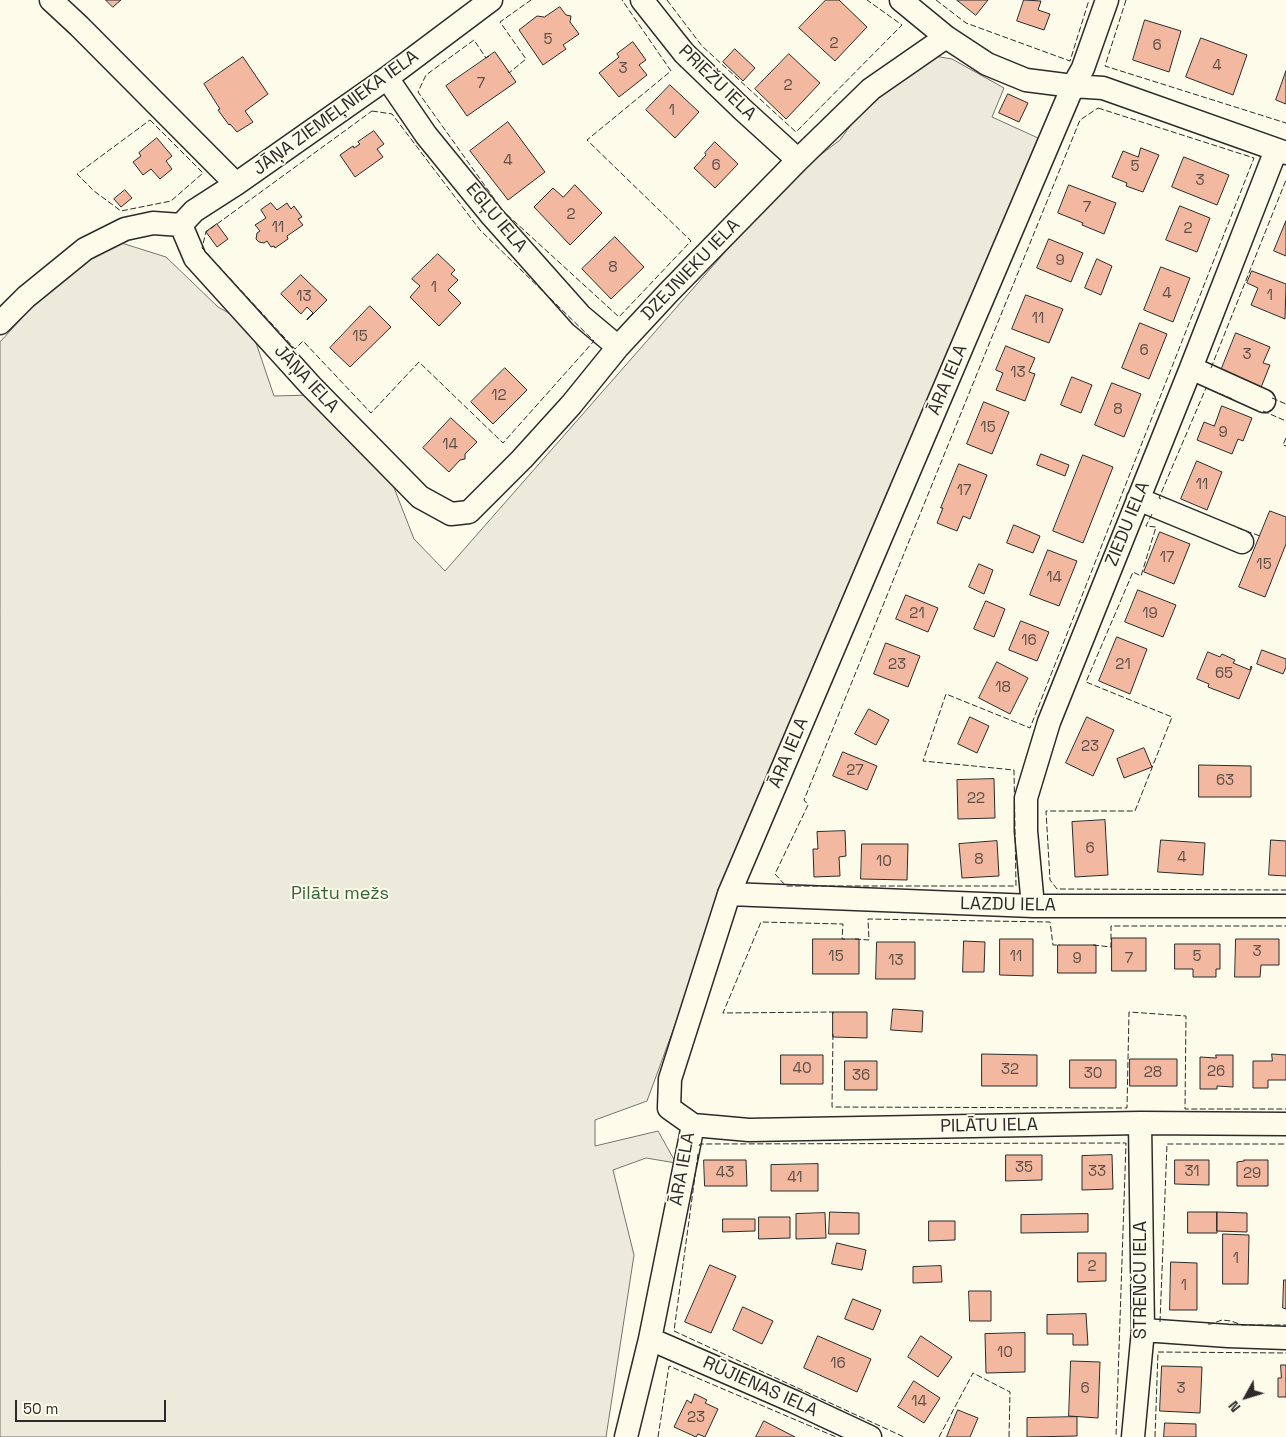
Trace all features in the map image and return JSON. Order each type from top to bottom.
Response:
[{"type":"street","points":[[51,0],[236,184]]},
{"type":"street","name":"JĀŅA ZIEMEĻNIEKA IELA","points":[[181,226],[194,211],[236,184],[387,78],[491,0]]},
{"type":"street","name":"PRIEŽU IELA","points":[[642,0],[684,53],[798,160]]},
{"type":"street","points":[[901,0],[946,37],[987,64],[1026,80],[1103,88],[1281,152]]},
{"type":"street","name":"ĀRA IELA","points":[[626,1437],[650,1339],[693,1124],[669,1108],[670,1079],[729,894],[1073,86],[1083,68],[1107,0]]},
{"type":"street","name":"DZEJNIEKU IELA","points":[[451,514],[469,512],[502,479],[571,405],[618,347],[669,292],[870,89],[946,37]]},
{"type":"street","name":"EGĻU IELA","points":[[387,78],[426,135],[492,216],[581,316],[618,347]]},
{"type":"street","name":"ZIEDU IELA","points":[[1033,906],[1026,831],[1026,798],[1049,722],[1191,368],[1281,152]]},
{"type":"street","points":[[0,323],[26,297],[85,249],[125,229],[153,223],[181,226]]},
{"type":"street","name":"JĀŅA IELA","points":[[181,226],[195,258],[311,386],[420,497],[451,514]]},
{"type":"street","points":[[1191,368],[1264,401]]},
{"type":"street","points":[[1138,499],[1242,542]]},
{"type":"street","name":"LAZDU IELA","points":[[729,894],[1033,906],[1286,906]]},
{"type":"street","name":"PILĀTU IELA","points":[[693,1124],[750,1130],[1140,1123],[1286,1124]]},
{"type":"street","name":"STRENČU IELA","points":[[1133,1437],[1143,1330],[1140,1123]]},
{"type":"street","points":[[1143,1330],[1286,1338]]},
{"type":"street","name":"RŪJIENAS IELA","points":[[650,1339],[870,1437]]},
{"type":"green space","name":"Pilātu mežs","points":[[928,55],[952,59],[1004,88],[992,117],[1038,138],[725,889],[647,1101],[595,1120],[595,1146],[658,1131],[676,1163],[646,1158],[613,1170],[634,1255],[606,1437],[0,1437],[0,342],[54,283],[112,240],[166,257],[218,307],[250,325],[274,396],[313,395],[384,462],[414,539],[445,571],[790,178],[840,140],[878,88]]},
{"type":"building","points":[[106,0],[121,0],[113,7]]},
{"type":"building","points":[[826,0],[839,0],[867,27],[835,61],[799,28]]},
{"type":"building","points":[[957,0],[988,0],[976,15]]},
{"type":"building","points":[[1024,0],[1041,1],[1038,10],[1050,14],[1044,30],[1017,21]]},
{"type":"building","points":[[560,7],[566,15],[571,16],[570,22],[579,34],[563,45],[566,49],[543,65],[519,30],[537,16],[544,17]]},
{"type":"building","points":[[1145,20],[1181,31],[1169,72],[1133,60]]},
{"type":"building","points":[[1201,38],[1247,55],[1233,95],[1186,77]]},
{"type":"building","points":[[633,42],[646,60],[639,65],[647,75],[619,97],[599,73],[619,57],[617,54]]},
{"type":"building","points":[[735,49],[755,68],[743,81],[723,62]]},
{"type":"building","points":[[495,52],[516,82],[467,116],[446,86]]},
{"type":"building","points":[[789,54],[820,83],[786,119],[755,89]]},
{"type":"building","points":[[243,57],[268,94],[245,111],[253,122],[237,132],[218,110],[220,109],[204,84]]},
{"type":"building","points":[[1286,71],[1286,104],[1276,100]]},
{"type":"building","points":[[670,85],[699,112],[675,138],[646,110]]},
{"type":"building","points":[[1008,94],[1028,103],[1019,122],[999,113]]},
{"type":"building","points":[[508,122],[545,172],[508,200],[470,151]]},
{"type":"building","points":[[374,131],[384,144],[377,149],[383,157],[355,177],[340,155],[353,146],[354,148],[360,144],[358,142]]},
{"type":"building","points":[[157,138],[172,156],[166,161],[172,169],[160,179],[151,169],[143,175],[133,162],[141,156],[139,153]]},
{"type":"building","points":[[715,142],[738,164],[715,188],[694,168]]},
{"type":"building","points":[[1141,148],[1159,155],[1143,192],[1126,186],[1127,183],[1112,177],[1123,151],[1138,157]]},
{"type":"building","points":[[1184,157],[1229,175],[1217,205],[1172,187]]},
{"type":"building","points":[[575,185],[602,213],[570,245],[534,207],[553,188],[563,197]]},
{"type":"building","points":[[1069,185],[1116,203],[1104,234],[1058,213]]},
{"type":"building","points":[[125,190],[132,198],[121,207],[114,199]]},
{"type":"building","points":[[271,203],[277,210],[287,203],[291,209],[294,206],[302,217],[298,219],[303,225],[287,236],[288,239],[275,248],[274,246],[271,247],[267,241],[264,243],[256,239],[257,233],[260,231],[255,225],[266,218],[261,210]]},
{"type":"building","points":[[1180,206],[1210,218],[1197,252],[1166,240]]},
{"type":"building","points":[[1286,221],[1286,256],[1274,251]]},
{"type":"building","points":[[217,224],[228,239],[217,247],[206,232]]},
{"type":"building","points":[[615,237],[644,267],[611,299],[582,269]]},
{"type":"building","points":[[1049,239],[1083,253],[1071,282],[1037,268]]},
{"type":"building","points":[[438,254],[455,270],[451,274],[458,280],[448,290],[461,303],[439,326],[410,297],[420,286],[412,279]]},
{"type":"building","points":[[1097,259],[1112,266],[1101,295],[1085,288]]},
{"type":"building","points":[[1161,267],[1190,278],[1173,322],[1144,310]]},
{"type":"building","points":[[1252,271],[1286,284],[1285,319],[1251,305],[1258,288],[1247,283]]},
{"type":"building","points":[[301,275],[327,300],[307,320],[313,313],[307,307],[301,314],[281,294]]},
{"type":"building","points":[[1026,295],[1063,309],[1049,343],[1012,329]]},
{"type":"building","points":[[370,306],[391,327],[350,367],[330,348]]},
{"type":"building","points":[[1140,323],[1167,334],[1149,379],[1122,368]]},
{"type":"building","points":[[1236,333],[1270,347],[1263,363],[1270,365],[1260,390],[1220,373]]},
{"type":"building","points":[[1006,346],[1035,358],[1029,372],[1035,374],[1025,401],[996,390],[1003,373],[996,370]]},
{"type":"building","points":[[505,368],[527,390],[493,424],[471,402]]},
{"type":"building","points":[[1072,377],[1092,385],[1081,413],[1061,405]]},
{"type":"building","points":[[1112,383],[1141,394],[1124,437],[1095,425]]},
{"type":"building","points":[[984,402],[1009,412],[992,454],[967,444]]},
{"type":"building","points":[[1222,406],[1252,418],[1243,441],[1238,439],[1232,454],[1197,440],[1204,422],[1214,426]]},
{"type":"building","points":[[451,418],[477,442],[465,454],[465,459],[460,460],[449,472],[423,448]]},
{"type":"building","points":[[1041,454],[1069,465],[1065,476],[1037,465]]},
{"type":"building","points":[[1083,455],[1113,467],[1083,543],[1053,531]]},
{"type":"building","points":[[1197,461],[1222,472],[1207,510],[1181,499]]},
{"type":"building","points":[[959,464],[987,475],[970,519],[963,516],[957,531],[937,523]]},
{"type":"building","points":[[1270,511],[1286,517],[1286,544],[1265,597],[1239,587]]},
{"type":"building","points":[[1014,525],[1040,536],[1033,553],[1007,543]]},
{"type":"building","points":[[1160,532],[1190,544],[1174,584],[1144,572]]},
{"type":"building","points":[[1048,550],[1077,561],[1059,606],[1030,595]]},
{"type":"building","points":[[979,564],[993,570],[984,594],[969,587]]},
{"type":"building","points":[[1138,590],[1176,605],[1163,637],[1125,622]]},
{"type":"building","points":[[906,595],[938,608],[928,632],[896,619]]},
{"type":"building","points":[[986,601],[1005,609],[994,637],[974,629]]},
{"type":"building","points":[[1021,621],[1049,632],[1037,661],[1009,650]]},
{"type":"building","points":[[1117,637],[1147,649],[1130,694],[1099,681]]},
{"type":"building","points":[[886,643],[920,656],[908,687],[874,674]]},
{"type":"building","points":[[1262,650],[1286,659],[1286,667],[1283,674],[1257,664]]},
{"type":"building","points":[[1208,652],[1220,657],[1222,654],[1235,660],[1233,663],[1250,670],[1252,667],[1239,699],[1208,687],[1209,684],[1197,679]]},
{"type":"building","points":[[997,662],[1028,678],[1010,714],[979,698]]},
{"type":"building","points":[[869,709],[889,720],[876,745],[855,734]]},
{"type":"building","points":[[970,717],[989,726],[977,753],[958,744]]},
{"type":"building","points":[[1087,717],[1114,730],[1093,776],[1066,763]]},
{"type":"building","points":[[1144,748],[1152,767],[1124,778],[1117,759]]},
{"type":"building","points":[[843,752],[877,766],[867,790],[833,776]]},
{"type":"building","points":[[1199,765],[1251,766],[1251,797],[1199,797]]},
{"type":"building","points":[[994,779],[995,818],[958,819],[957,780]]},
{"type":"building","points":[[1105,820],[1108,875],[1075,877],[1072,822]]},
{"type":"building","points":[[845,831],[846,856],[839,857],[840,876],[814,877],[813,849],[818,849],[817,832]]},
{"type":"building","points":[[1161,840],[1205,843],[1203,875],[1158,872]]},
{"type":"building","points":[[1271,840],[1286,841],[1286,876],[1269,875]]},
{"type":"building","points":[[997,841],[999,876],[962,878],[959,844]]},
{"type":"building","points":[[862,844],[908,844],[907,880],[861,879]]},
{"type":"building","points":[[1112,938],[1146,938],[1146,971],[1112,971]]},
{"type":"building","points":[[813,939],[859,939],[859,974],[813,974]]},
{"type":"building","points":[[1000,939],[1033,939],[1033,976],[1000,975]]},
{"type":"building","points":[[1236,939],[1279,939],[1279,965],[1261,965],[1260,977],[1235,977]]},
{"type":"building","points":[[964,941],[985,942],[984,972],[963,972]]},
{"type":"building","points":[[877,942],[915,942],[915,979],[876,979]]},
{"type":"building","points":[[1175,944],[1220,944],[1220,969],[1216,969],[1216,977],[1193,977],[1193,969],[1175,969]]},
{"type":"building","points":[[1058,945],[1096,945],[1096,973],[1058,973]]},
{"type":"building","points":[[893,1009],[923,1011],[922,1032],[891,1030]]},
{"type":"building","points":[[833,1012],[867,1012],[867,1038],[833,1037]]},
{"type":"building","points":[[982,1054],[1037,1055],[1037,1086],[982,1086]]},
{"type":"building","points":[[1272,1054],[1286,1055],[1286,1080],[1268,1080],[1268,1088],[1253,1088],[1253,1061],[1272,1061]]},
{"type":"building","points":[[781,1055],[823,1055],[823,1084],[781,1084]]},
{"type":"building","points":[[1216,1055],[1233,1055],[1233,1087],[1217,1086],[1217,1089],[1200,1089],[1200,1057],[1216,1058]]},
{"type":"building","points":[[1130,1059],[1177,1059],[1177,1086],[1130,1086]]},
{"type":"building","points":[[1070,1060],[1116,1060],[1116,1088],[1070,1088]]},
{"type":"building","points":[[845,1061],[877,1061],[877,1090],[845,1090]]},
{"type":"building","points":[[1006,1155],[1042,1155],[1042,1180],[1006,1181]]},
{"type":"building","points":[[1112,1155],[1113,1189],[1082,1190],[1082,1156]]},
{"type":"building","points":[[704,1160],[746,1160],[747,1186],[705,1186]]},
{"type":"building","points":[[1175,1160],[1209,1160],[1209,1185],[1175,1184]]},
{"type":"building","points":[[1244,1160],[1268,1160],[1268,1186],[1237,1186],[1237,1162]]},
{"type":"building","points":[[818,1164],[818,1191],[771,1191],[771,1165]]},
{"type":"building","points":[[830,1212],[859,1213],[859,1234],[829,1234]]},
{"type":"building","points":[[1188,1212],[1217,1212],[1217,1233],[1188,1233]]},
{"type":"building","points":[[1217,1212],[1247,1213],[1247,1232],[1217,1231]]},
{"type":"building","points":[[825,1213],[826,1238],[796,1239],[796,1214]]},
{"type":"building","points":[[1088,1214],[1088,1232],[1021,1233],[1021,1215]]},
{"type":"building","points":[[759,1217],[790,1217],[790,1238],[759,1239]]},
{"type":"building","points":[[723,1219],[755,1219],[755,1231],[723,1232]]},
{"type":"building","points":[[929,1221],[955,1221],[955,1240],[929,1241]]},
{"type":"building","points":[[1223,1234],[1249,1235],[1248,1284],[1223,1284]]},
{"type":"building","points":[[837,1243],[866,1250],[862,1270],[832,1264]]},
{"type":"building","points":[[1078,1253],[1106,1253],[1106,1281],[1078,1282]]},
{"type":"building","points":[[1171,1262],[1197,1263],[1197,1310],[1170,1310]]},
{"type":"building","points":[[710,1265],[736,1276],[711,1333],[685,1322]]},
{"type":"building","points":[[941,1266],[942,1282],[913,1283],[913,1267]]},
{"type":"building","points":[[1284,1280],[1286,1280],[1286,1309],[1283,1308]]},
{"type":"building","points":[[969,1291],[991,1291],[991,1321],[970,1321]]},
{"type":"building","points":[[853,1299],[881,1310],[873,1330],[845,1319]]},
{"type":"building","points":[[743,1307],[773,1321],[762,1344],[733,1330]]},
{"type":"building","points":[[1086,1314],[1088,1345],[1073,1345],[1073,1334],[1047,1334],[1047,1315]]},
{"type":"building","points":[[1025,1333],[1025,1372],[986,1373],[985,1334]]},
{"type":"building","points":[[818,1336],[871,1359],[857,1392],[804,1368]]},
{"type":"building","points":[[921,1336],[952,1357],[938,1377],[908,1357]]},
{"type":"building","points":[[1071,1361],[1100,1362],[1098,1418],[1069,1416]]},
{"type":"building","points":[[1281,1365],[1286,1365],[1286,1397],[1278,1397],[1278,1378],[1281,1378]]},
{"type":"building","points":[[1162,1366],[1202,1367],[1200,1413],[1160,1411]]},
{"type":"building","points":[[914,1381],[940,1398],[924,1423],[898,1407]]},
{"type":"building","points":[[695,1394],[707,1400],[705,1403],[718,1409],[705,1437],[698,1434],[696,1437],[674,1427],[687,1400],[691,1403]]},
{"type":"building","points":[[958,1410],[978,1418],[970,1437],[947,1437]]},
{"type":"building","points":[[1077,1417],[1077,1436],[1027,1437],[1027,1418]]},
{"type":"building","points":[[764,1421],[795,1437],[756,1437]]},
{"type":"building","points":[[1165,1423],[1196,1424],[1196,1437],[1164,1437]]},
{"type":"fence","points":[[508,71],[509,73],[526,59],[500,22],[531,0]]},
{"type":"fence","points":[[489,56],[486,58],[474,40],[426,75],[418,92],[503,211],[619,317],[691,241],[587,140],[671,71],[622,0]]},
{"type":"fence","points":[[667,0],[702,46],[796,132],[902,25],[867,0]]},
{"type":"fence","points":[[936,0],[966,23],[1070,61],[1089,0]]},
{"type":"fence","points":[[1126,0],[1105,66],[1286,123]]},
{"type":"fence","points":[[1098,108],[1254,158],[1030,728],[946,694],[923,761],[1014,770],[1016,886],[786,886],[775,874],[808,805],[804,800],[1080,120],[1098,108]]},
{"type":"fence","points":[[372,111],[392,114],[480,230],[594,341],[503,443],[419,362],[371,413],[303,341],[295,349],[202,248],[206,232],[372,111]]},
{"type":"fence","points":[[150,120],[203,173],[171,201],[121,211],[94,191],[77,174],[150,120]]},
{"type":"fence","points":[[1211,368],[1286,180]]},
{"type":"fence","points":[[1161,499],[1159,498],[1206,388],[1235,400]]},
{"type":"fence","points":[[1272,398],[1286,404]]},
{"type":"fence","points":[[1263,411],[1286,421]]},
{"type":"fence","points":[[1286,438],[1283,445],[1286,446]]},
{"type":"fence","points":[[1152,514],[1146,526],[1156,527],[1141,576],[1133,572],[1086,682],[1172,717],[1135,811],[1046,811],[1050,880],[1057,889],[1286,890]]},
{"type":"fence","points":[[1238,528],[1260,536],[1259,538]]},
{"type":"fence","points":[[855,939],[869,940],[868,919],[1050,922],[1053,945],[1060,945]]},
{"type":"fence","points":[[833,1014],[833,1012],[723,1013],[761,922],[843,924],[842,939],[845,939]]},
{"type":"fence","points":[[1093,945],[1111,947],[1111,926],[1286,926]]},
{"type":"fence","points":[[833,1034],[832,1107],[1127,1108],[1129,1012],[1186,1016],[1185,1109],[1286,1109]]},
{"type":"fence","points":[[699,1146],[700,1144],[1126,1143],[1116,1437]]},
{"type":"fence","points":[[1160,1322],[1167,1144],[1286,1144]]},
{"type":"fence","points":[[698,1154],[674,1331],[904,1437]]},
{"type":"fence","points":[[1208,1324],[1222,1320],[1242,1325],[1286,1325]]},
{"type":"fence","points":[[1155,1437],[1158,1352],[1286,1353]]},
{"type":"fence","points":[[658,1437],[669,1366],[836,1437]]},
{"type":"fence","points":[[939,1437],[973,1373],[1010,1392],[1009,1437]]}]
